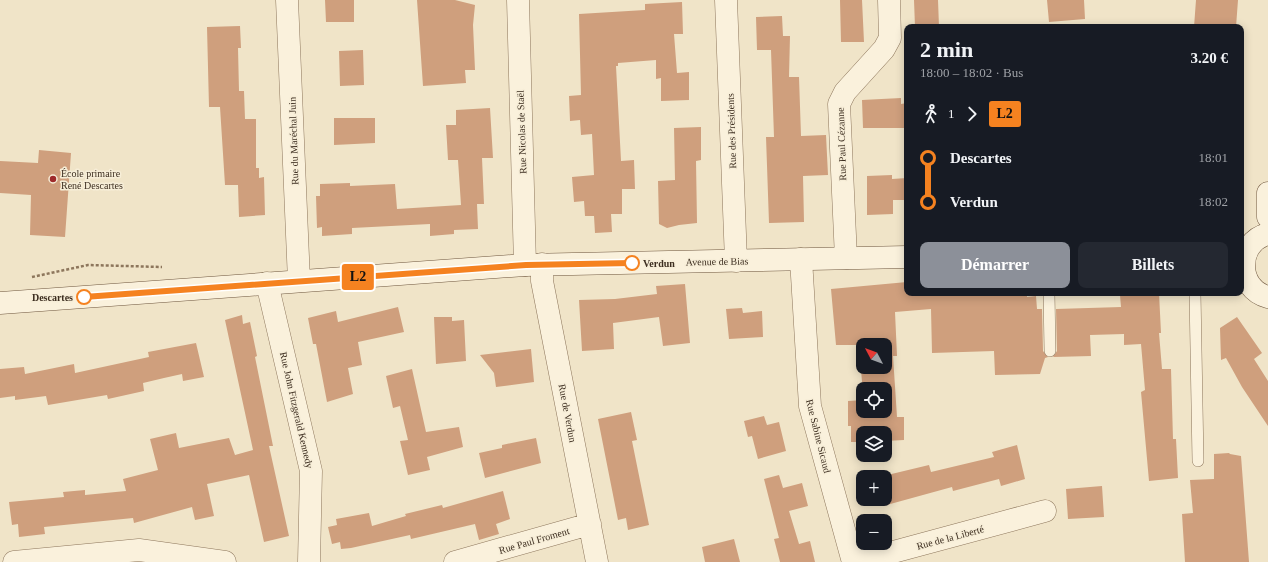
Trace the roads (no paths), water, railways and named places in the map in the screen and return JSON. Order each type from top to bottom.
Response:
[{"type":"street","name":"Rue du Maréchal Juin","points":[[287,0],[299,281]]},
{"type":"street","name":"Rue Nicolas de Staël","points":[[518,0],[534,264]]},
{"type":"street","name":"Rue des Présidents","points":[[726,0],[736,261]]},
{"type":"street","name":"Rue Paul Cézanne","points":[[846,258],[839,104],[844,92],[884,49],[890,38],[889,0]]},
{"type":"street","points":[[1268,192],[1268,217]]},
{"type":"street","points":[[1244,254],[1255,240],[1268,234]]},
{"type":"street","name":"Avenue de Bias","points":[[0,303],[534,264],[904,257]]},
{"type":"street","name":"Rue Sabine Sicaud","points":[[801,258],[810,406],[854,562]]},
{"type":"street","name":"Rue de Verdun","points":[[534,264],[542,282],[597,562]]},
{"type":"street","points":[[1244,275],[1248,283],[1266,301]]},
{"type":"street","name":"Rue John Fitzgerald Kennedy","points":[[267,284],[311,471],[309,562]]},
{"type":"street","name":"Rue de la Liberté","points":[[854,562],[1045,511]]},
{"type":"street","name":"Rue Paul Froment","points":[[455,562],[590,524]]},
{"type":"street","points":[[14,562],[138,550],[225,562]]},
{"type":"lane","points":[[1049,296],[1050,351]]},
{"type":"lane","points":[[1195,296],[1198,461]]},
{"type":"place","name":"École primaire René Descartes","points":[[53,179]]},
{"type":"place","name":"Verdun","points":[[632,263]]},
{"type":"place","name":"Descartes","points":[[84,297]]}]
